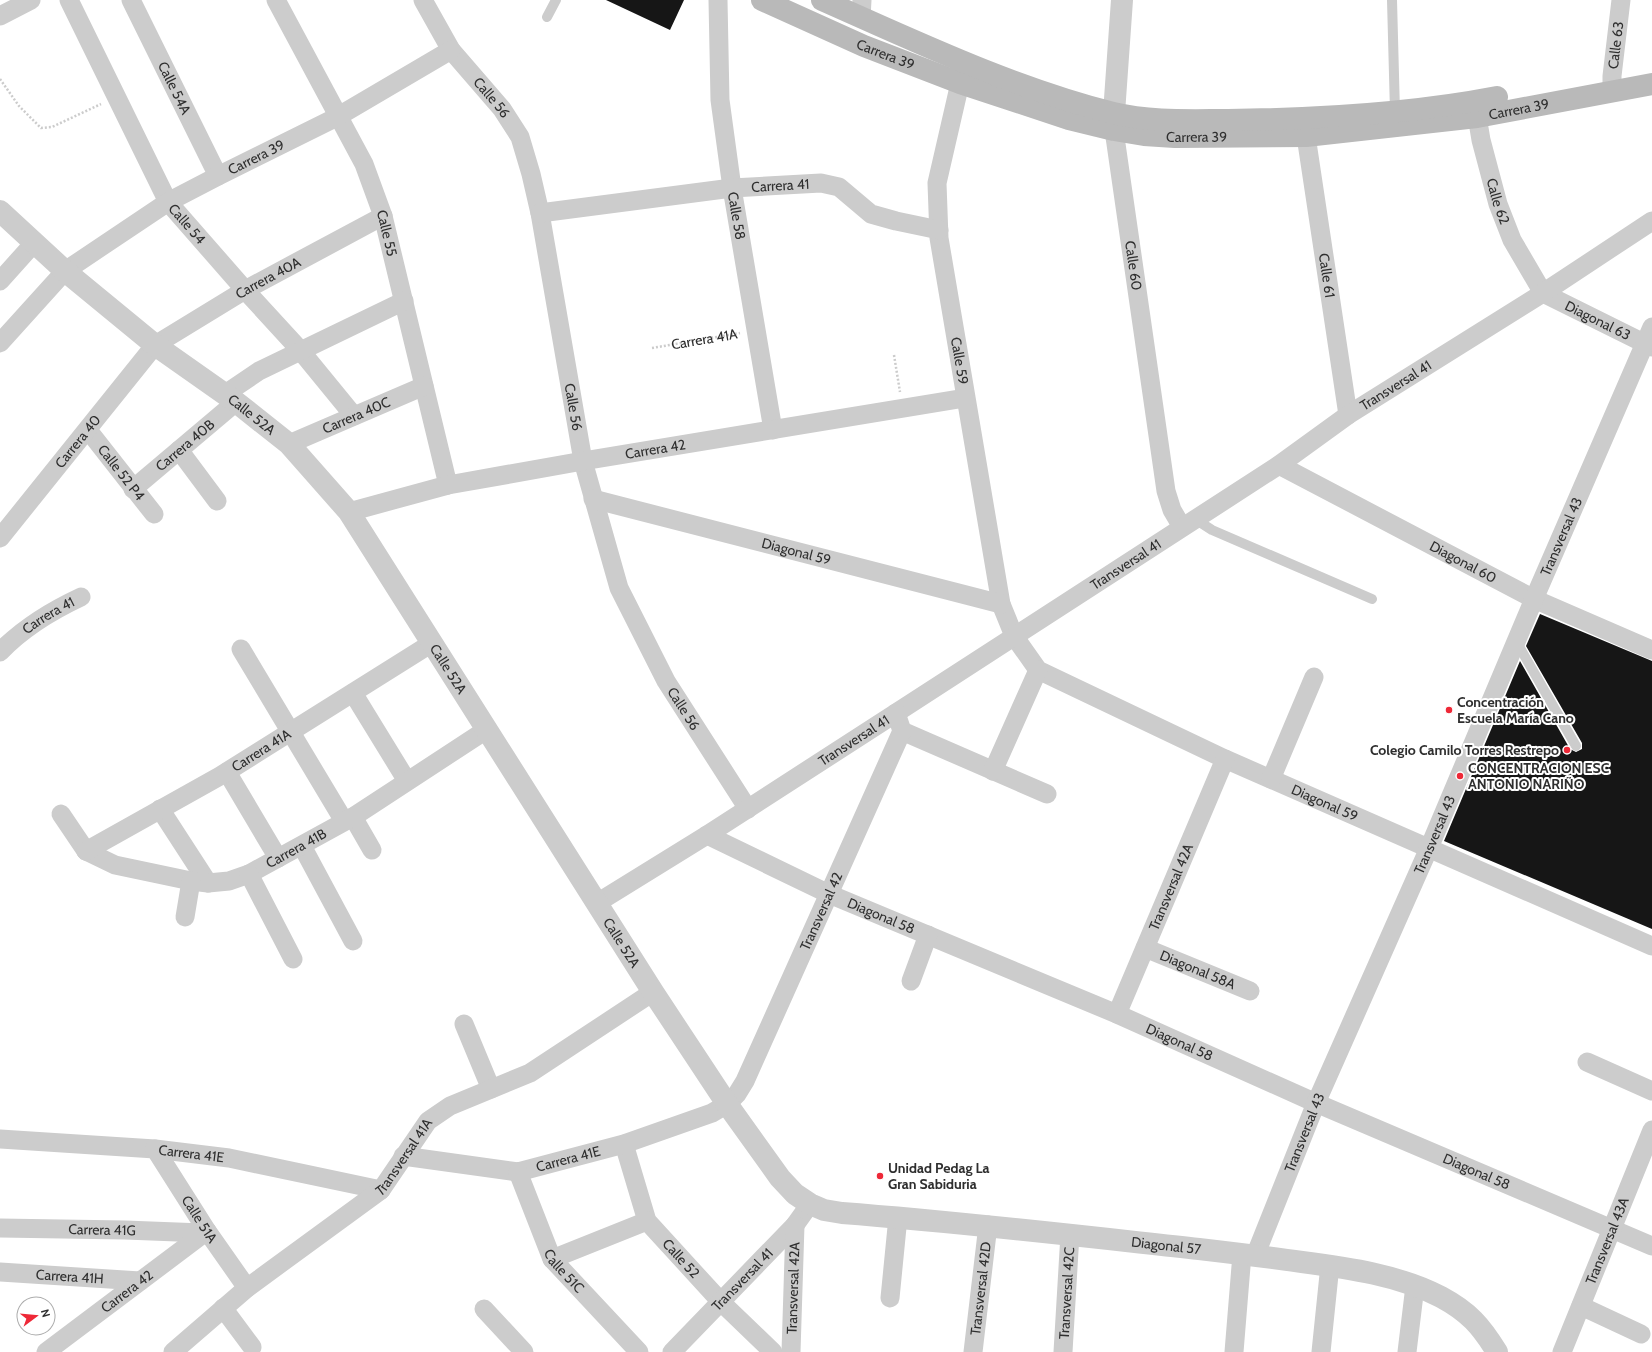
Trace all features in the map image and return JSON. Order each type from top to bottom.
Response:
[{"type":"main road","name":"Carrera 39","points":[[762,0],[864,46],[960,83],[1069,119],[1114,122],[1146,118],[1176,120],[1303,119],[1395,112],[1476,109]]},
{"type":"main road","name":"Carrera 39","points":[[822,0],[862,9],[931,50],[1144,135],[1175,137],[1306,136],[1431,123],[1476,109],[1612,83],[1652,68]]},
{"type":"main road","name":"Carrera 39","points":[[1612,83],[1652,84]]},
{"type":"street","points":[[0,16],[31,0]]},
{"type":"street","name":"Calle 54","points":[[69,0],[168,202],[300,350],[354,416]]},
{"type":"street","name":"Calle 54A","points":[[131,0],[218,176]]},
{"type":"street","name":"Calle 55","points":[[276,0],[337,117],[364,164],[383,216],[448,485]]},
{"type":"street","name":"Calle 56","points":[[423,0],[451,50],[502,109],[520,137],[531,174],[540,213],[583,461],[619,588],[666,681],[748,809]]},
{"type":"street","name":"Calle 58","points":[[718,0],[720,100],[732,188],[773,430]]},
{"type":"street","name":"Calle 60","points":[[1122,0],[1114,122],[1166,491],[1172,510],[1188,523]]},
{"type":"street","name":"Calle 63","points":[[1612,83],[1621,0]]},
{"type":"street","name":"Carrera 39","points":[[65,271],[168,202],[337,117],[451,50]]},
{"type":"street","name":"Calle 59","points":[[960,83],[937,183],[939,230],[965,398],[1001,604],[1014,636]]},
{"type":"street","name":"Calle 62","points":[[1476,109],[1498,204],[1512,240],[1543,293]]},
{"type":"street","name":"Calle 61","points":[[1306,136],[1348,415]]},
{"type":"street","name":"Carrera 41","points":[[540,213],[732,188],[821,183],[839,187],[871,214],[939,230]]},
{"type":"street","name":"Calle 52A","points":[[0,211],[65,271],[155,345],[230,398],[289,444],[349,512],[653,992],[727,1104],[780,1178],[795,1194],[810,1204]]},
{"type":"street","name":"Carrera 40A","points":[[155,345],[245,290],[383,216]]},
{"type":"street","name":"Transversal 41","points":[[597,903],[707,835],[896,714],[1279,465],[1348,415],[1543,293],[1652,221]]},
{"type":"street","points":[[0,281],[34,243]]},
{"type":"street","points":[[0,343],[65,271]]},
{"type":"street","name":"Diagonal 63","points":[[1543,293],[1648,345]]},
{"type":"street","points":[[300,350],[404,301]]},
{"type":"street","name":"Transversal 43","points":[[1234,1352],[1249,1255],[1429,848],[1534,599],[1648,345],[1652,327]]},
{"type":"street","name":"Carrera 40","points":[[0,538],[155,345]]},
{"type":"street","name":"Carrera 40B","points":[[134,489],[179,450],[259,371],[300,350]]},
{"type":"street","name":"Carrera 40C","points":[[289,444],[424,386]]},
{"type":"street","name":"Carrera 42","points":[[349,512],[448,485],[583,461],[965,398]]},
{"type":"street","name":"Calle 52 P4","points":[[88,430],[154,514]]},
{"type":"street","points":[[179,450],[218,501]]},
{"type":"street","name":"Diagonal 60","points":[[1279,465],[1534,599],[1652,650]]},
{"type":"street","name":"Diagonal 59","points":[[593,499],[1001,604]]},
{"type":"street","name":"Carrera 41","points":[[0,652],[10,641],[34,623],[57,608],[81,597]]},
{"type":"street","name":"Diagonal 59","points":[[1014,636],[1038,670],[1225,759],[1652,946]]},
{"type":"street","name":"Carrera 41A","points":[[86,851],[227,772],[432,643]]},
{"type":"street","points":[[242,650],[291,732],[349,819],[372,850]]},
{"type":"street","points":[[993,771],[1038,670]]},
{"type":"street","points":[[1271,779],[1314,677]]},
{"type":"street","points":[[353,693],[408,781]]},
{"type":"street","points":[[896,714],[902,731],[1047,794]]},
{"type":"street","name":"Carrera 41B","points":[[86,851],[115,865],[199,882],[229,881],[249,874],[349,819],[486,730]]},
{"type":"street","name":"Transversal 42","points":[[727,1104],[737,1094],[744,1081],[902,731]]},
{"type":"street","name":"Transversal 42A","points":[[1116,1014],[1225,759]]},
{"type":"street","points":[[227,772],[278,858]]},
{"type":"street","points":[[160,809],[199,882],[185,916]]},
{"type":"street","points":[[61,814],[86,851]]},
{"type":"street","name":"Diagonal 58","points":[[707,835],[829,894],[1116,1014],[1316,1103],[1652,1246]]},
{"type":"street","points":[[302,846],[353,941]]},
{"type":"street","points":[[249,874],[293,959]]},
{"type":"street","points":[[911,981],[928,935]]},
{"type":"street","name":"Diagonal 58A","points":[[1145,948],[1250,991]]},
{"type":"street","name":"Transversal 41A","points":[[173,1352],[247,1288],[381,1190],[428,1121],[450,1106],[530,1073],[653,992]]},
{"type":"street","points":[[464,1024],[491,1089]]},
{"type":"street","points":[[1586,1062],[1652,1091]]},
{"type":"street","name":"Carrera 41E","points":[[403,1156],[518,1172],[624,1144],[712,1113],[727,1104]]},
{"type":"street","name":"Transversal 43A","points":[[1562,1352],[1652,1130]]},
{"type":"street","name":"Carrera 41E","points":[[0,1139],[155,1149],[229,1158],[381,1190]]},
{"type":"street","name":"Calle 52","points":[[624,1144],[647,1221],[722,1303],[773,1352]]},
{"type":"street","name":"Calle 51A","points":[[155,1149],[205,1232],[247,1288]]},
{"type":"street","name":"Calle 51C","points":[[518,1172],[552,1259],[638,1352]]},
{"type":"street","name":"Transversal 41","points":[[672,1352],[722,1303],[796,1225],[810,1204]]},
{"type":"street","name":"Diagonal 57","points":[[810,1204],[842,1213],[988,1225],[1070,1234],[1249,1255],[1376,1274],[1415,1286],[1440,1297],[1463,1310],[1482,1329],[1497,1352]]},
{"type":"street","points":[[890,1298],[898,1217]]},
{"type":"street","points":[[552,1259],[647,1221]]},
{"type":"street","name":"Transversal 42A","points":[[791,1352],[796,1225]]},
{"type":"street","name":"Transversal 42D","points":[[973,1352],[988,1225]]},
{"type":"street","name":"Carrera 41G","points":[[0,1228],[205,1232]]},
{"type":"street","name":"Carrera 42","points":[[52,1350],[205,1232]]},
{"type":"street","name":"Transversal 42C","points":[[1063,1352],[1070,1234]]},
{"type":"street","points":[[1322,1352],[1330,1266]]},
{"type":"street","name":"Carrera 41H","points":[[0,1272],[140,1282]]},
{"type":"street","points":[[1407,1352],[1415,1286]]},
{"type":"street","points":[[1581,1306],[1641,1334]]},
{"type":"street","points":[[223,1308],[249,1350]]},
{"type":"street","points":[[484,1309],[524,1352]]},
{"type":"lane","points":[[547,17],[556,0]]},
{"type":"lane","points":[[1392,0],[1395,112]]},
{"type":"lane","points":[[1188,523],[1212,530],[1372,599]]},
{"type":"lane","points":[[1516,641],[1576,746]]},
{"type":"path","points":[[0,79],[19,106],[41,128],[52,127],[116,96]]},
{"type":"path","name":"Carrera 41A","points":[[652,348],[756,331]]},
{"type":"path","points":[[894,355],[903,408]]},
{"type":"building","points":[[606,0],[684,0],[670,30]]},
{"type":"building","name":"Colegio Camilo Torres Restrepo","points":[[1540,614],[1652,661],[1652,929],[1444,841],[1520,661],[1570,749],[1576,752],[1582,749],[1582,743],[1526,646]]},
{"type":"place","name":"Concentración Escuela María Cano","points":[[1449,710]]},
{"type":"place","name":"Colegio Camilo Torres Restrepo","points":[[1567,750]]},
{"type":"place","name":"CONCENTRACION ESC ANTONIO NARIÑO","points":[[1460,776]]},
{"type":"place","name":"Unidad Pedag La Gran Sabiduria","points":[[880,1176]]}]
